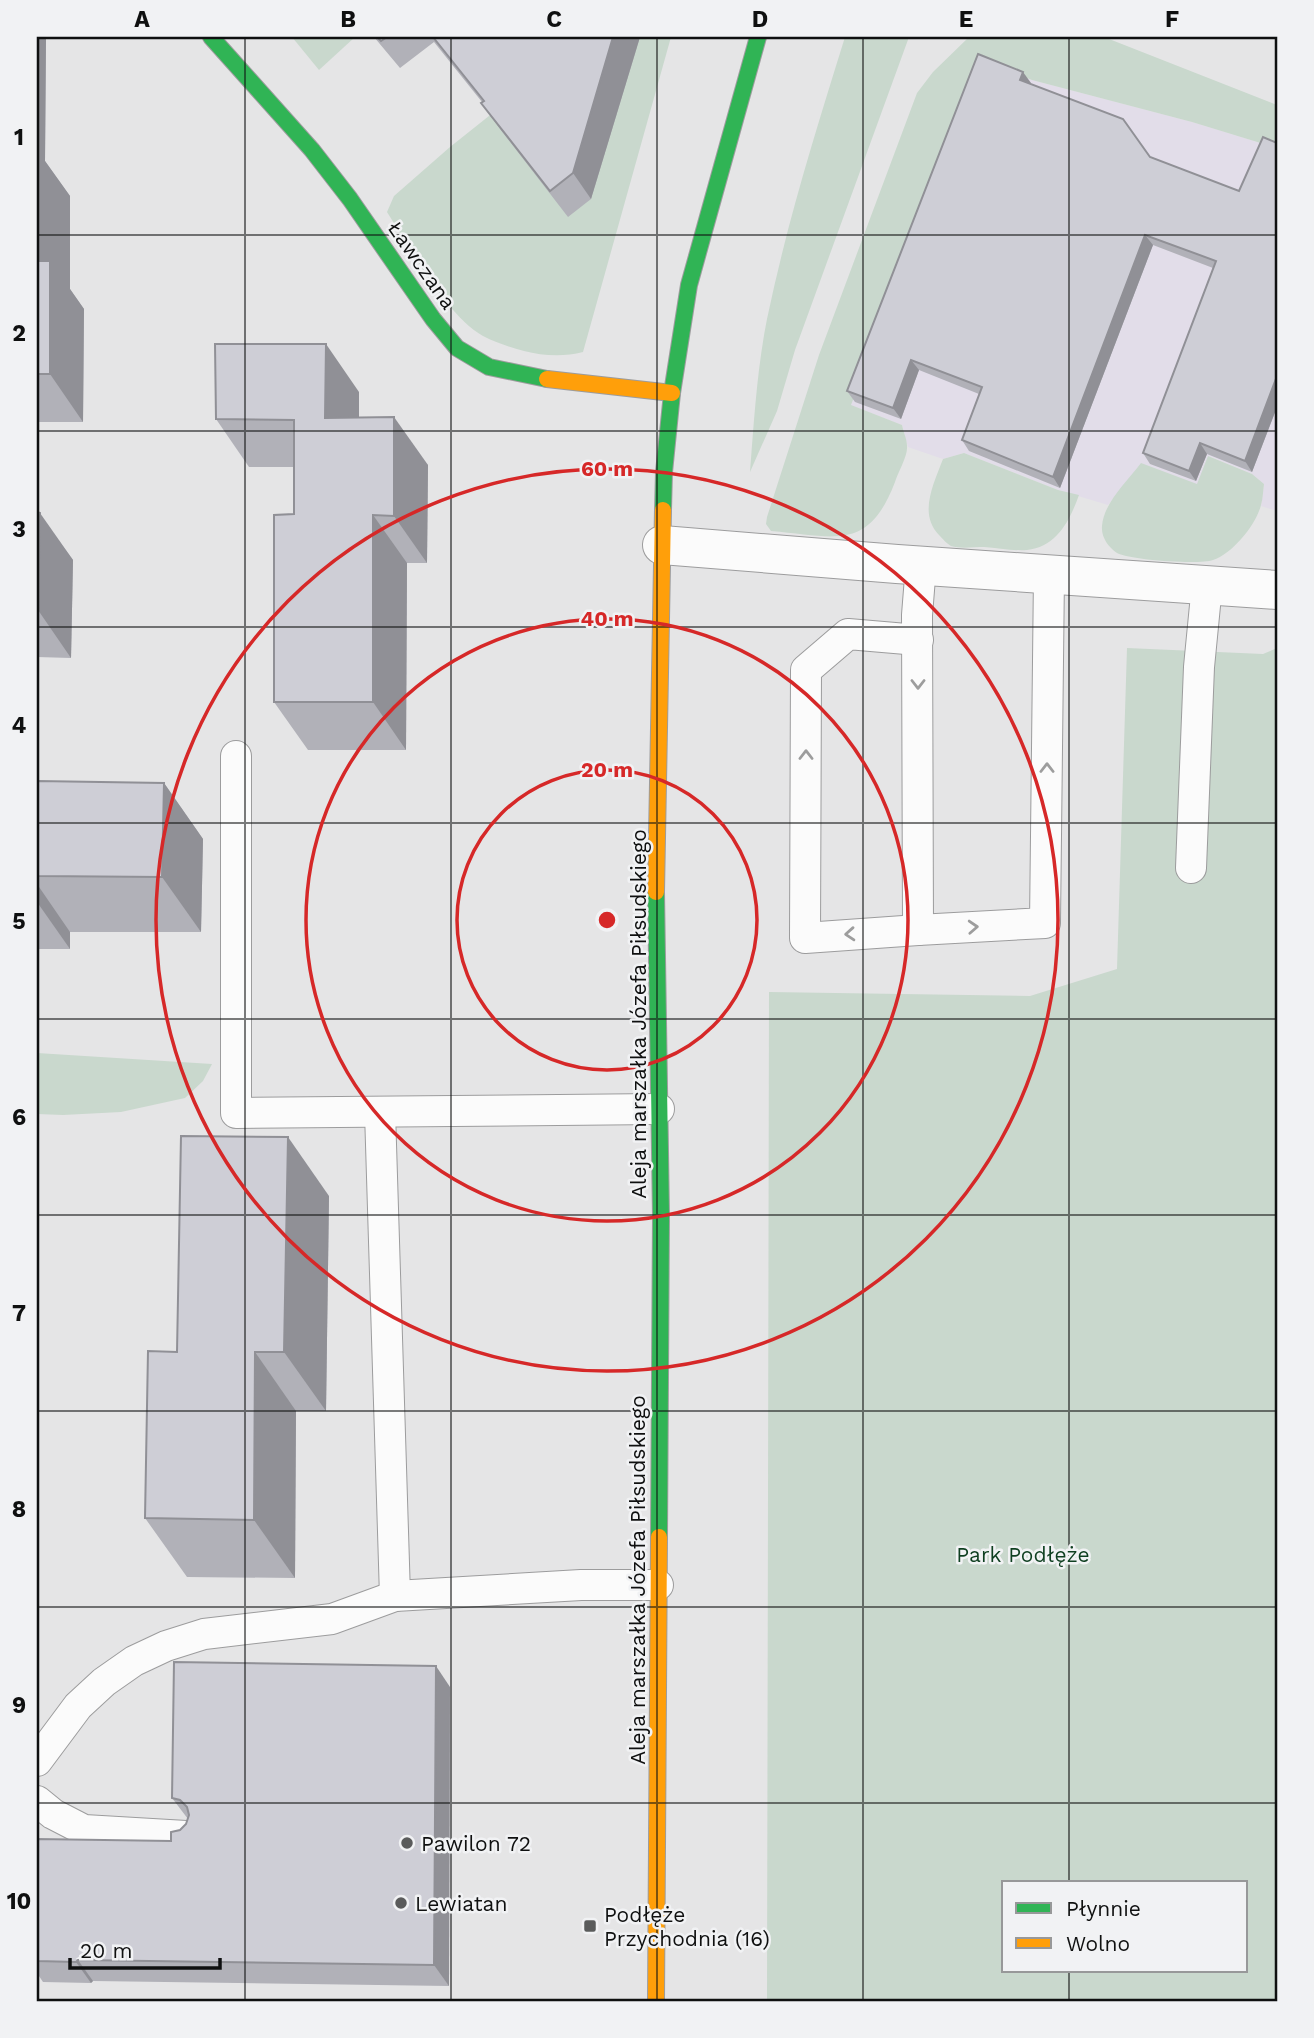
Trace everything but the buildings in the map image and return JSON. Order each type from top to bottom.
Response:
[{"type":"street","name":"Ławczana","points":[[211,37],[312,150],[350,199],[433,319],[457,348],[489,367],[533,377],[672,393]]},
{"type":"street","name":"Aleja marszałka Józefa Piłsudskiego","points":[[656,2001],[661,1230],[656,883],[664,472],[672,393],[689,285],[758,37]]},
{"type":"street","points":[[662,545],[1277,590]]},
{"type":"lane","points":[[918,930],[918,628],[922,565]]},
{"type":"lane","points":[[918,628],[848,634],[806,670],[805,938],[1045,923],[1049,574]]},
{"type":"lane","points":[[1191,868],[1199,667],[1207,585]]},
{"type":"lane","points":[[236,756],[236,1113],[659,1109]]},
{"type":"lane","points":[[380,1112],[396,1596]]},
{"type":"lane","points":[[37,1761],[78,1706],[104,1682],[134,1661],[166,1646],[204,1634],[332,1619],[396,1596],[581,1585],[658,1585]]},
{"type":"lane","points":[[37,1801],[53,1814],[84,1830],[186,1836]]},
{"type":"shaded area","points":[[985,62],[1032,80],[1192,122],[1277,148],[1277,511],[1261,506],[1264,484],[1252,474],[1209,456],[1198,484],[1117,494],[1108,505],[1058,490],[964,453],[943,459],[908,447],[902,425],[850,405]]},
{"type":"green space","points":[[292,37],[355,37],[319,70]]},
{"type":"green space","points":[[538,37],[671,37],[583,352],[568,355],[531,353],[503,345],[469,326],[442,297],[387,212],[394,196],[524,88]]},
{"type":"green space","points":[[845,37],[909,37],[795,350],[777,411],[750,472],[758,376],[767,319],[793,212]]},
{"type":"green space","points":[[969,37],[1104,37],[1277,105],[1277,148],[1192,122],[1032,80],[985,62],[851,405],[902,425],[907,450],[885,505],[861,530],[846,535],[771,531],[766,524],[767,517],[819,355],[917,93],[933,72]]},
{"type":"green space","points":[[964,453],[1058,490],[1079,495],[1067,523],[1047,544],[1027,550],[959,547],[948,544],[933,527],[930,498],[943,459]]},
{"type":"green space","points":[[1208,456],[1252,474],[1264,484],[1262,502],[1249,530],[1228,552],[1213,560],[1194,562],[1124,556],[1111,548],[1103,534],[1104,517],[1117,493],[1141,463],[1197,484]]},
{"type":"green space","name":"Park Podłęże","points":[[1127,648],[1263,654],[1277,648],[1277,2001],[767,2001],[769,992],[1030,996],[1117,969]]},
{"type":"green space","points":[[37,1053],[212,1064],[203,1081],[185,1098],[121,1112],[37,1114]]},
{"type":"traffic: fast","points":[[211,37],[312,150],[350,199],[433,319],[457,348],[489,367],[547,379]]},
{"type":"traffic: fast","points":[[663,510],[672,393],[689,285],[758,37]]},
{"type":"traffic: fast","points":[[656,892],[661,1216],[659,1537]]},
{"type":"traffic: slow","points":[[547,379],[672,393]]},
{"type":"traffic: slow","points":[[656,892],[663,510]]},
{"type":"traffic: slow","points":[[656,2001],[659,1537]]},
{"type":"place","name":"Pawilon 72","points":[[407,1843]]},
{"type":"place","name":"Lewiatan","points":[[401,1903]]},
{"type":"place","name":"Podłęże Przychodnia (16)","points":[[590,1926]]}]
